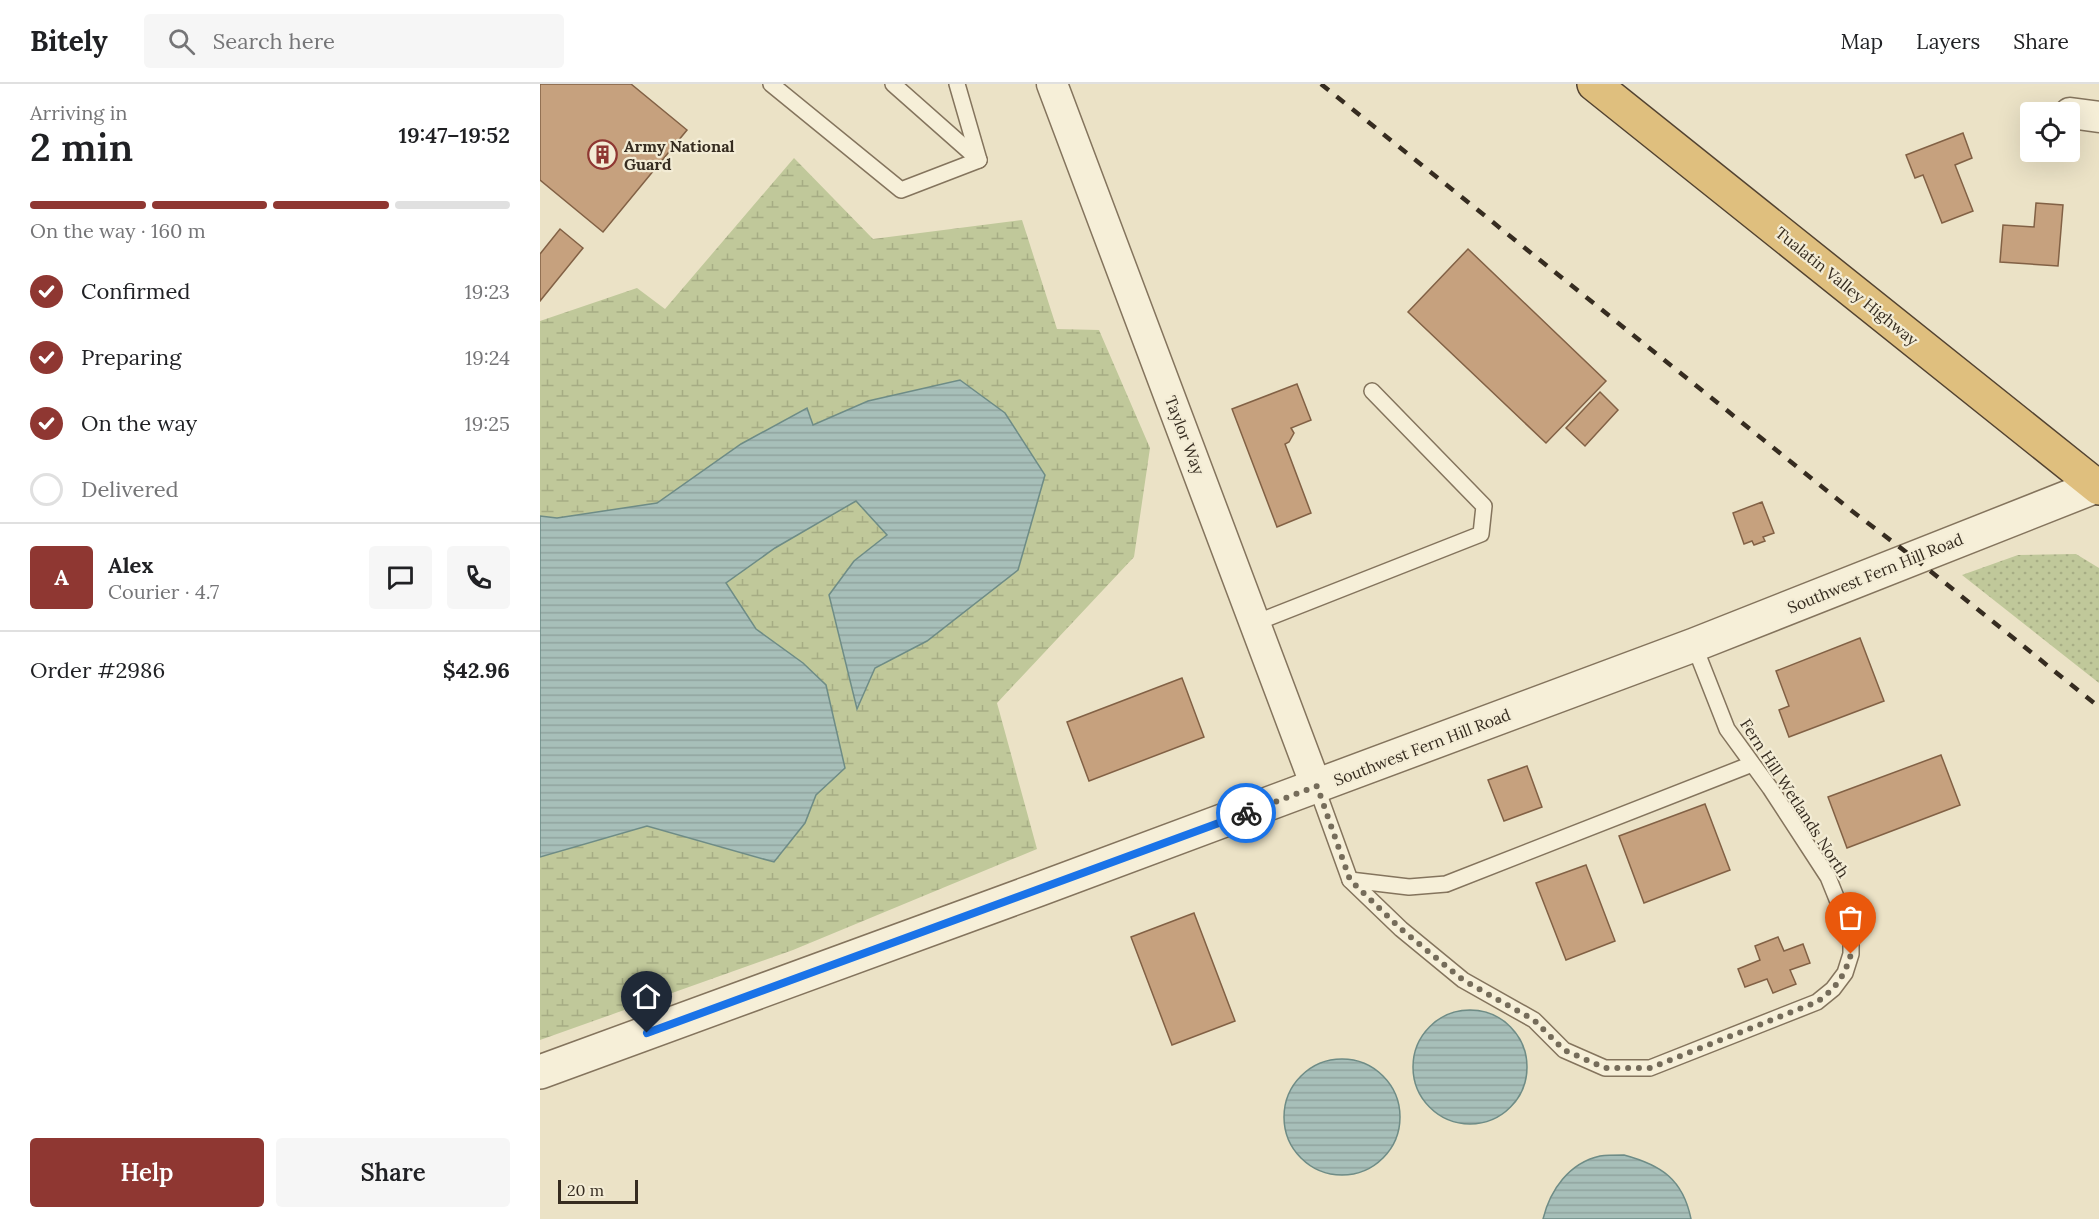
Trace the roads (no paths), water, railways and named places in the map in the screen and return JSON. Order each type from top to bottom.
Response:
[{"type":"highway","name":"Tualatin Valley Highway","points":[[1594,84],[2098,487]]},
{"type":"street","name":"Taylor Way","points":[[1052,84],[1317,786]]},
{"type":"street","points":[[2080,114],[2099,117]]},
{"type":"street","name":"Southwest Fern Hill Road","points":[[540,1072],[1694,645],[2098,487]]},
{"type":"lane","points":[[771,84],[902,190],[978,160]]},
{"type":"lane","points":[[893,84],[978,160]]},
{"type":"lane","points":[[957,84],[978,160]]},
{"type":"lane","points":[[1255,623],[1481,534],[1484,506],[1372,391]]},
{"type":"lane","name":"Fern Hill Wetlands North","points":[[1317,786],[1350,880],[1401,929],[1463,980],[1534,1020],[1564,1050],[1605,1068],[1650,1068],[1817,1002],[1833,990],[1845,973],[1851,954],[1851,934],[1828,876],[1726,729],[1694,645]]},
{"type":"lane","points":[[1350,880],[1409,886],[1446,884],[1752,764]]},
{"type":"water","points":[[960,380],[1005,413],[1045,475],[1018,570],[927,641],[875,668],[857,709],[829,595],[854,561],[887,535],[856,501],[775,548],[726,583],[756,629],[803,663],[826,685],[845,768],[816,795],[805,823],[774,862],[647,826],[540,857],[540,516],[557,518],[657,503],[741,444],[807,408],[813,425],[868,401]]},
{"type":"water","points":[[1470,1010],[1492,1015],[1510,1027],[1522,1045],[1527,1067],[1522,1089],[1510,1107],[1492,1119],[1470,1124],[1448,1119],[1430,1107],[1418,1089],[1413,1067],[1418,1045],[1430,1027],[1448,1015]]},
{"type":"water","points":[[1342,1059],[1364,1063],[1383,1076],[1396,1095],[1400,1117],[1396,1139],[1383,1158],[1364,1171],[1342,1175],[1320,1171],[1301,1158],[1288,1139],[1284,1117],[1288,1095],[1301,1076],[1320,1063]]},
{"type":"water","points":[[1624,1155],[1649,1164],[1668,1176],[1682,1194],[1691,1219],[1543,1219],[1550,1198],[1570,1171],[1600,1156]]},
{"type":"railway","points":[[1321,84],[2099,707]]},
{"type":"place","name":"Army National Guard","points":[[603,155]]}]
